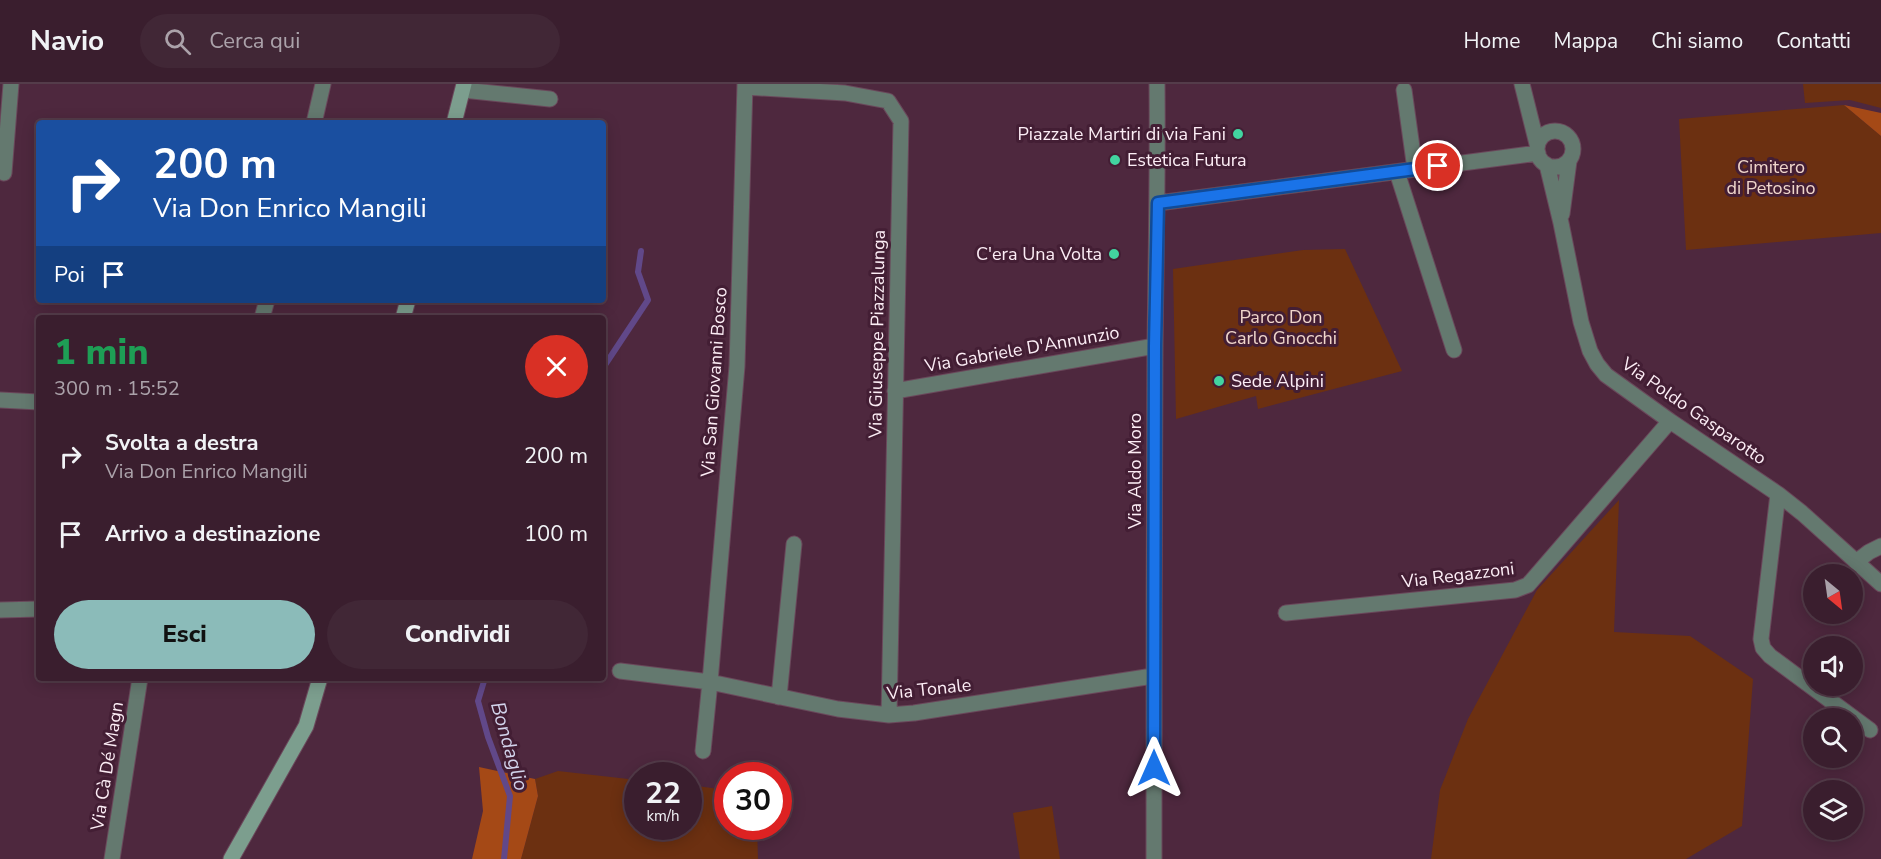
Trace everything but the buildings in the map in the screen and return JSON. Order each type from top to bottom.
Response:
[{"type":"main road","points":[[455,120],[464,87]]},
{"type":"main road","points":[[231,859],[306,726],[319,681]]},
{"type":"street","points":[[4,173],[11,84]]},
{"type":"street","points":[[315,120],[323,84]]},
{"type":"street","name":"Via Aldo Moro","points":[[1154,859],[1157,84]]},
{"type":"street","name":"Via Poldo Gasparotto","points":[[1522,84],[1561,222],[1581,322],[1590,351],[1597,364],[1606,375],[1670,421],[1778,494],[1881,584]]},
{"type":"street","name":"Via Giuseppe Piazzalunga","points":[[745,85],[845,93],[888,101],[901,121],[889,715]]},
{"type":"street","name":"Via San Giovanni Bosco","points":[[703,751],[737,366],[745,85]]},
{"type":"street","points":[[464,87],[550,99]]},
{"type":"street","points":[[1404,90],[1415,169]]},
{"type":"street","points":[[1158,203],[1540,154],[1558,167],[1569,161],[1573,144],[1566,134],[1549,132],[1544,135],[1540,154]]},
{"type":"street","name":"Via Poldo Gasparotto","points":[[1561,222],[1569,161]]},
{"type":"street","points":[[1397,172],[1454,350]]},
{"type":"street","name":"Via Gabriele D'Annunzio","points":[[894,392],[1155,346]]},
{"type":"street","points":[[0,400],[36,402]]},
{"type":"street","name":"Via Regazzoni","points":[[1286,613],[1515,590],[1528,585],[1670,421]]},
{"type":"street","points":[[1778,494],[1761,639],[1763,648],[1770,656],[1870,730]]},
{"type":"street","points":[[779,697],[794,544]]},
{"type":"street","points":[[1856,562],[1881,546]]},
{"type":"street","points":[[0,610],[36,609]]},
{"type":"street","points":[[620,671],[710,682]]},
{"type":"street","name":"Via Tonale","points":[[710,682],[838,709],[889,715],[912,714],[1153,676]]},
{"type":"street","name":"Via Cà Dé Magn","points":[[112,859],[140,681]]},
{"type":"green space","points":[[1803,84],[1881,84],[1881,108],[1850,100],[1805,103]]},
{"type":"green space","name":"Cimitero di Petosino","points":[[1844,105],[1881,136],[1881,233],[1686,250],[1679,119]]},
{"type":"green space","name":"Parco Don Carlo Gnocchi","points":[[1345,249],[1402,371],[1258,409],[1256,396],[1176,419],[1173,269],[1303,250]]},
{"type":"green space","points":[[1619,500],[1614,632],[1690,636],[1753,679],[1742,826],[1686,859],[1431,859],[1440,790],[1468,719],[1537,590]]},
{"type":"green space","points":[[558,771],[624,779],[624,840],[702,840],[702,787],[714,788],[714,840],[757,840],[758,859],[521,859],[538,796],[535,779]]},
{"type":"green space","points":[[1052,806],[1060,859],[1020,859],[1013,813]]},
{"type":"shaded area","points":[[1844,105],[1881,113],[1881,136]]},
{"type":"shaded area","points":[[479,767],[535,779],[538,796],[521,859],[472,859],[483,811]]},
{"type":"waterway","name":"Bondaglio","points":[[606,363],[648,300],[638,272],[641,251]]},
{"type":"waterway","name":"Bondaglio","points":[[484,681],[478,701],[488,737],[510,796],[504,859]]},
{"type":"place","name":"Piazzale Martiri di via Fani","points":[[1238,134]]},
{"type":"place","name":"Estetica Futura","points":[[1115,160]]},
{"type":"place","name":"C'era Una Volta","points":[[1114,254]]},
{"type":"place","name":"Sede Alpini","points":[[1219,381]]},
{"type":"route","points":[[1154,768],[1155,346],[1158,203],[1438,166]]}]
